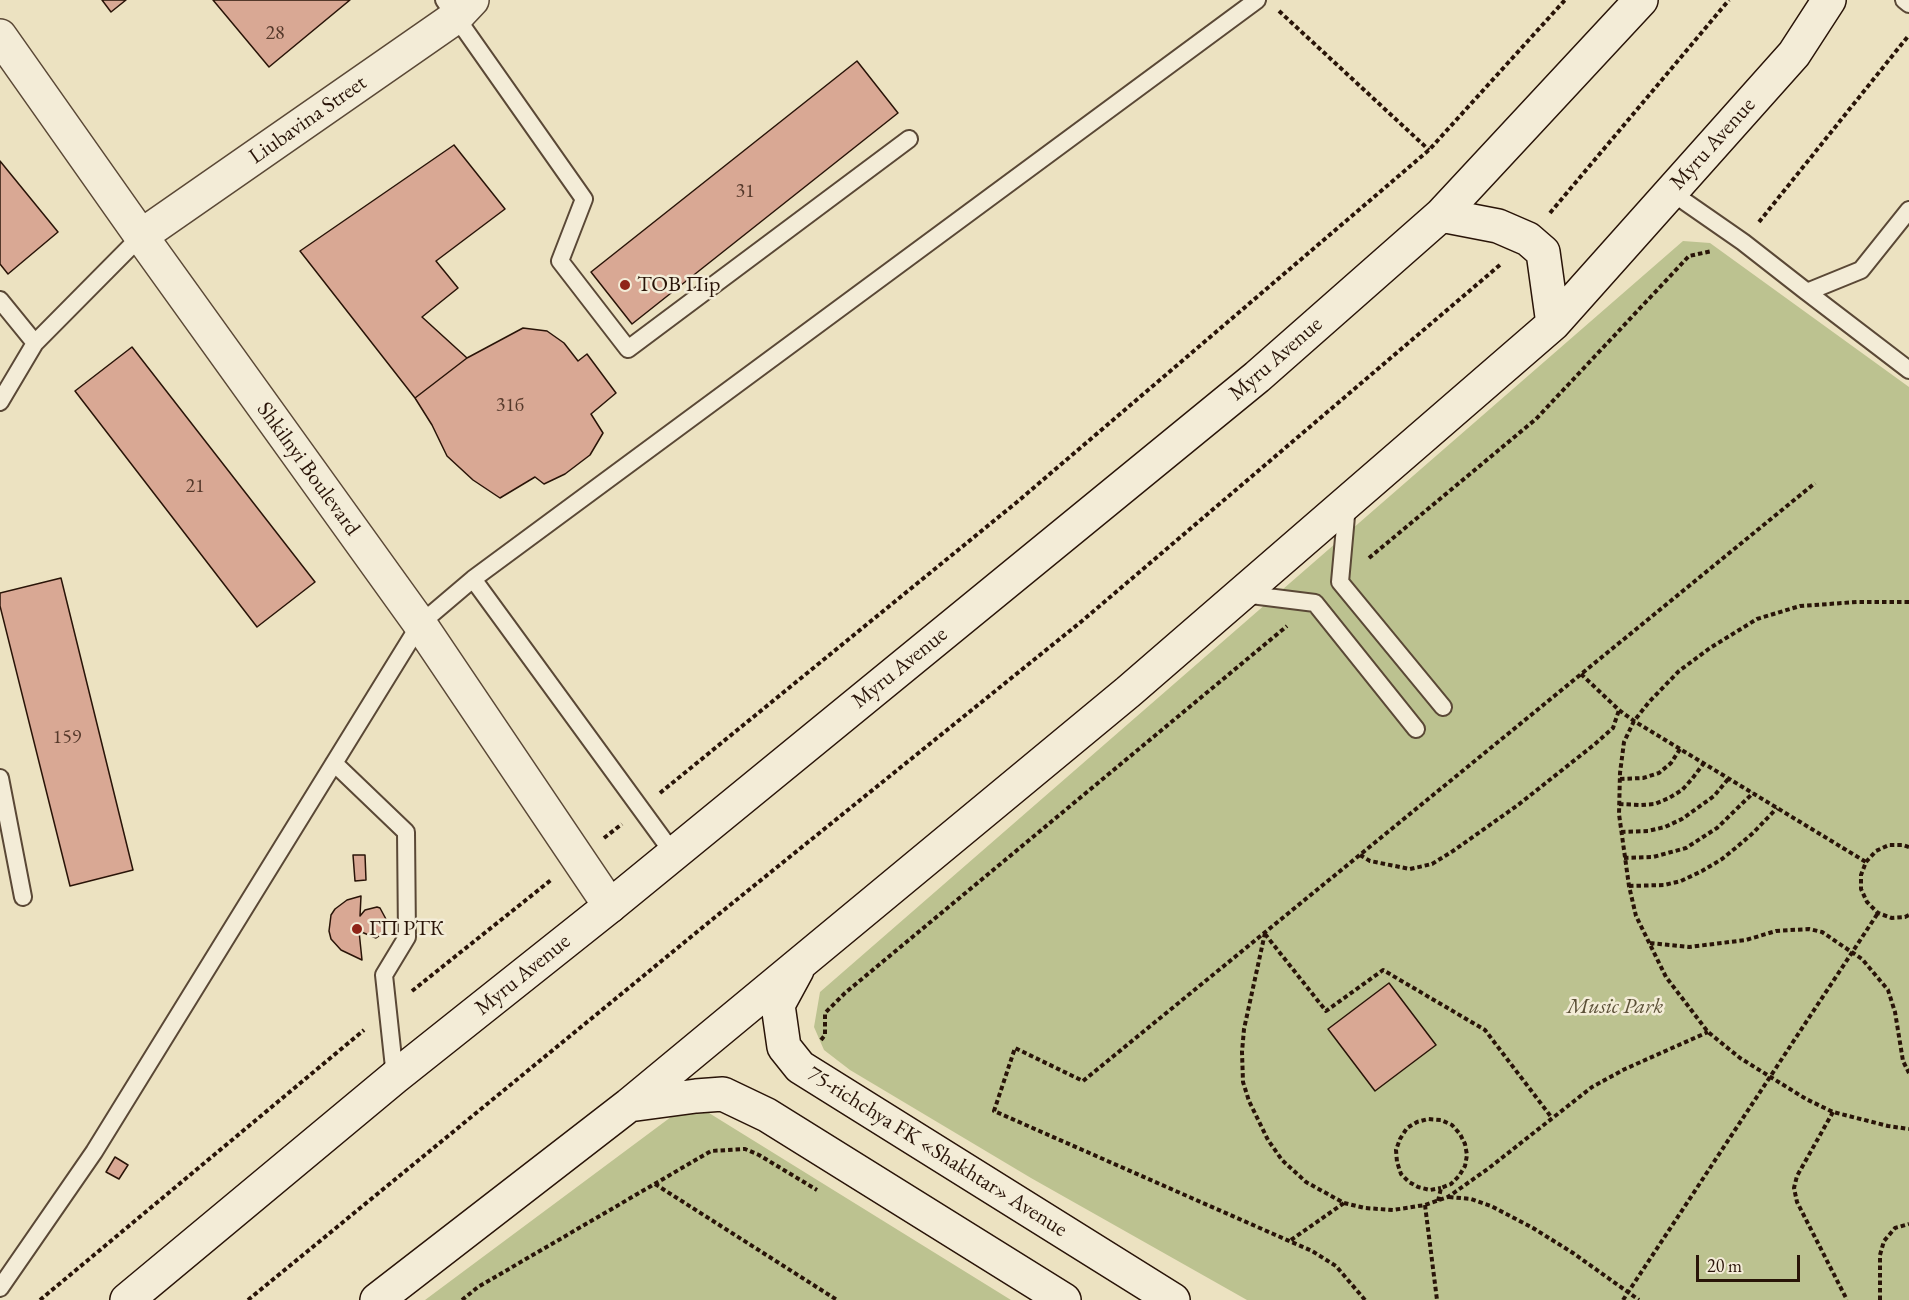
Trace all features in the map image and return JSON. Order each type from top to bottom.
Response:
[{"type":"main road","name":"Myru Avenue","points":[[127,1300],[395,1077],[610,906],[1257,377],[1441,215],[1641,0]]},
{"type":"main road","name":"Myru Avenue","points":[[377,1300],[628,1105],[1128,692],[1553,324],[1794,54],[1829,0]]},
{"type":"main road","name":"Liubavina Street","points":[[141,236],[457,6]]},
{"type":"main road","name":"Shkilnyi Boulevard","points":[[0,36],[420,624],[610,906]]},
{"type":"main road","points":[[1441,215],[1498,226],[1528,239],[1543,252],[1553,324]]},
{"type":"main road","name":"75-richchya FK «Shakhtar» Avenue","points":[[801,962],[778,1005],[784,1047],[800,1067],[1173,1300]]},
{"type":"main road","points":[[628,1105],[723,1094],[768,1115],[1064,1300]]},
{"type":"lane","points":[[0,1288],[94,1152],[420,624],[473,579],[1257,0]]},
{"type":"lane","points":[[1904,0],[1909,4]]},
{"type":"lane","points":[[457,6],[584,199],[560,261],[628,349],[909,138]]},
{"type":"lane","points":[[1671,192],[1743,242],[1909,370]]},
{"type":"lane","points":[[1807,292],[1861,270],[1909,210]]},
{"type":"lane","points":[[0,402],[35,343],[141,236]]},
{"type":"lane","points":[[0,300],[35,343]]},
{"type":"lane","points":[[1347,502],[1340,582],[1443,707]]},
{"type":"lane","points":[[473,579],[673,853]]},
{"type":"lane","points":[[1242,594],[1315,603],[1416,729]]},
{"type":"lane","points":[[334,763],[406,832],[407,937],[384,975],[395,1077]]},
{"type":"lane","points":[[0,778],[23,897]]},
{"type":"path","points":[[40,1300],[388,1011],[1017,502],[1430,150],[1565,0]]},
{"type":"path","points":[[248,1300],[1082,621],[1490,274],[1528,239],[1729,0]]},
{"type":"path","points":[[1276,8],[1430,150]]},
{"type":"path","points":[[1365,1300],[1336,1266],[1312,1251],[994,1111],[1015,1048],[1083,1081],[1815,483]]},
{"type":"path","points":[[1909,602],[1857,602],[1800,606],[1757,619],[1710,648],[1679,671],[1634,721],[1624,742],[1619,804],[1624,858],[1636,916],[1666,977],[1708,1032],[1740,1058],[1806,1100],[1833,1112],[1909,1129]]},
{"type":"path","points":[[1581,674],[1634,721],[1866,862]]},
{"type":"path","points":[[1360,855],[1370,861],[1410,869],[1432,864],[1518,805],[1595,744],[1613,728],[1619,710]]},
{"type":"path","points":[[1620,779],[1643,778],[1659,772],[1671,763],[1680,749]]},
{"type":"path","points":[[1619,804],[1655,804],[1669,798],[1682,790],[1704,763]]},
{"type":"path","points":[[1621,832],[1648,831],[1665,827],[1682,819],[1714,796],[1729,778]]},
{"type":"path","points":[[1624,858],[1653,857],[1686,848],[1717,828],[1753,793]]},
{"type":"path","points":[[1629,886],[1664,885],[1681,881],[1702,871],[1738,846],[1777,808]]},
{"type":"path","points":[[1909,847],[1889,845],[1876,851],[1866,862],[1861,875],[1861,889],[1867,902],[1878,913],[1892,918],[1909,915]]},
{"type":"path","points":[[1623,1300],[1878,913]]},
{"type":"path","points":[[1650,944],[1698,947],[1746,940],[1776,931],[1809,929],[1822,932],[1862,960],[1888,990],[1895,1012],[1903,1061],[1909,1073]]},
{"type":"path","points":[[1265,933],[1326,1011],[1383,970],[1485,1030],[1552,1118]]},
{"type":"path","points":[[1265,933],[1243,1040],[1244,1082],[1249,1101],[1268,1140],[1282,1160],[1306,1182],[1344,1203],[1365,1208],[1393,1210],[1425,1205],[1448,1197],[1600,1082],[1656,1054],[1708,1032]]},
{"type":"path","points":[[1833,1112],[1797,1176],[1794,1188],[1797,1202],[1847,1300]]},
{"type":"path","points":[[1428,1119],[1441,1120],[1452,1125],[1466,1144],[1465,1166],[1460,1176],[1451,1184],[1441,1188],[1430,1190],[1418,1188],[1401,1174],[1396,1162],[1396,1150],[1400,1138],[1407,1128],[1417,1122],[1428,1119]]},
{"type":"path","points":[[462,1300],[478,1287],[711,1151],[745,1149],[819,1191]]},
{"type":"path","points":[[655,1184],[837,1300]]},
{"type":"path","points":[[1438,1201],[1441,1188]]},
{"type":"path","points":[[1448,1197],[1471,1198],[1533,1228],[1639,1300]]},
{"type":"path","points":[[1291,1241],[1344,1203]]},
{"type":"path","points":[[1425,1205],[1437,1300]]},
{"type":"path","points":[[1880,1300],[1880,1255],[1884,1241],[1895,1228],[1909,1224]]},
{"type":"green space","name":"Music Park","points":[[1683,241],[1710,243],[1909,387],[1909,1300],[1247,1300],[1031,1178],[850,1070],[824,1050],[814,1027],[820,992]]},
{"type":"green space","points":[[709,1113],[1011,1300],[425,1300],[675,1114]]},
{"type":"building","points":[[102,0],[126,0],[111,12]]},
{"type":"building","points":[[213,0],[350,0],[269,67]]},
{"type":"building","points":[[857,61],[898,113],[632,324],[591,272]]},
{"type":"building","points":[[454,145],[505,209],[436,261],[458,288],[422,317],[467,358],[415,398],[300,251]]},
{"type":"building","points":[[0,161],[58,232],[8,274],[0,264]]},
{"type":"building","points":[[523,328],[547,331],[564,343],[578,361],[587,354],[616,393],[591,414],[603,433],[590,455],[565,474],[544,484],[535,477],[500,498],[473,480],[447,456],[432,425],[415,398],[467,358]]},
{"type":"building","points":[[132,347],[315,582],[257,627],[75,391]]},
{"type":"building","points":[[61,578],[133,870],[70,886],[0,606],[0,593]]},
{"type":"building","points":[[353,855],[365,855],[366,880],[355,881]]},
{"type":"building","name":"ГП РТК","points":[[361,896],[360,916],[365,910],[377,907],[380,908],[387,921],[382,934],[376,938],[359,931],[362,960],[341,950],[331,939],[329,931],[331,915],[335,909],[347,900]]},
{"type":"building","points":[[1389,983],[1436,1045],[1375,1091],[1328,1029]]},
{"type":"building","points":[[115,1157],[128,1165],[119,1179],[106,1172]]},
{"type":"place","name":"ТОВ Пір","points":[[625,285]]},
{"type":"place","name":"ГП РТК","points":[[357,929]]}]
